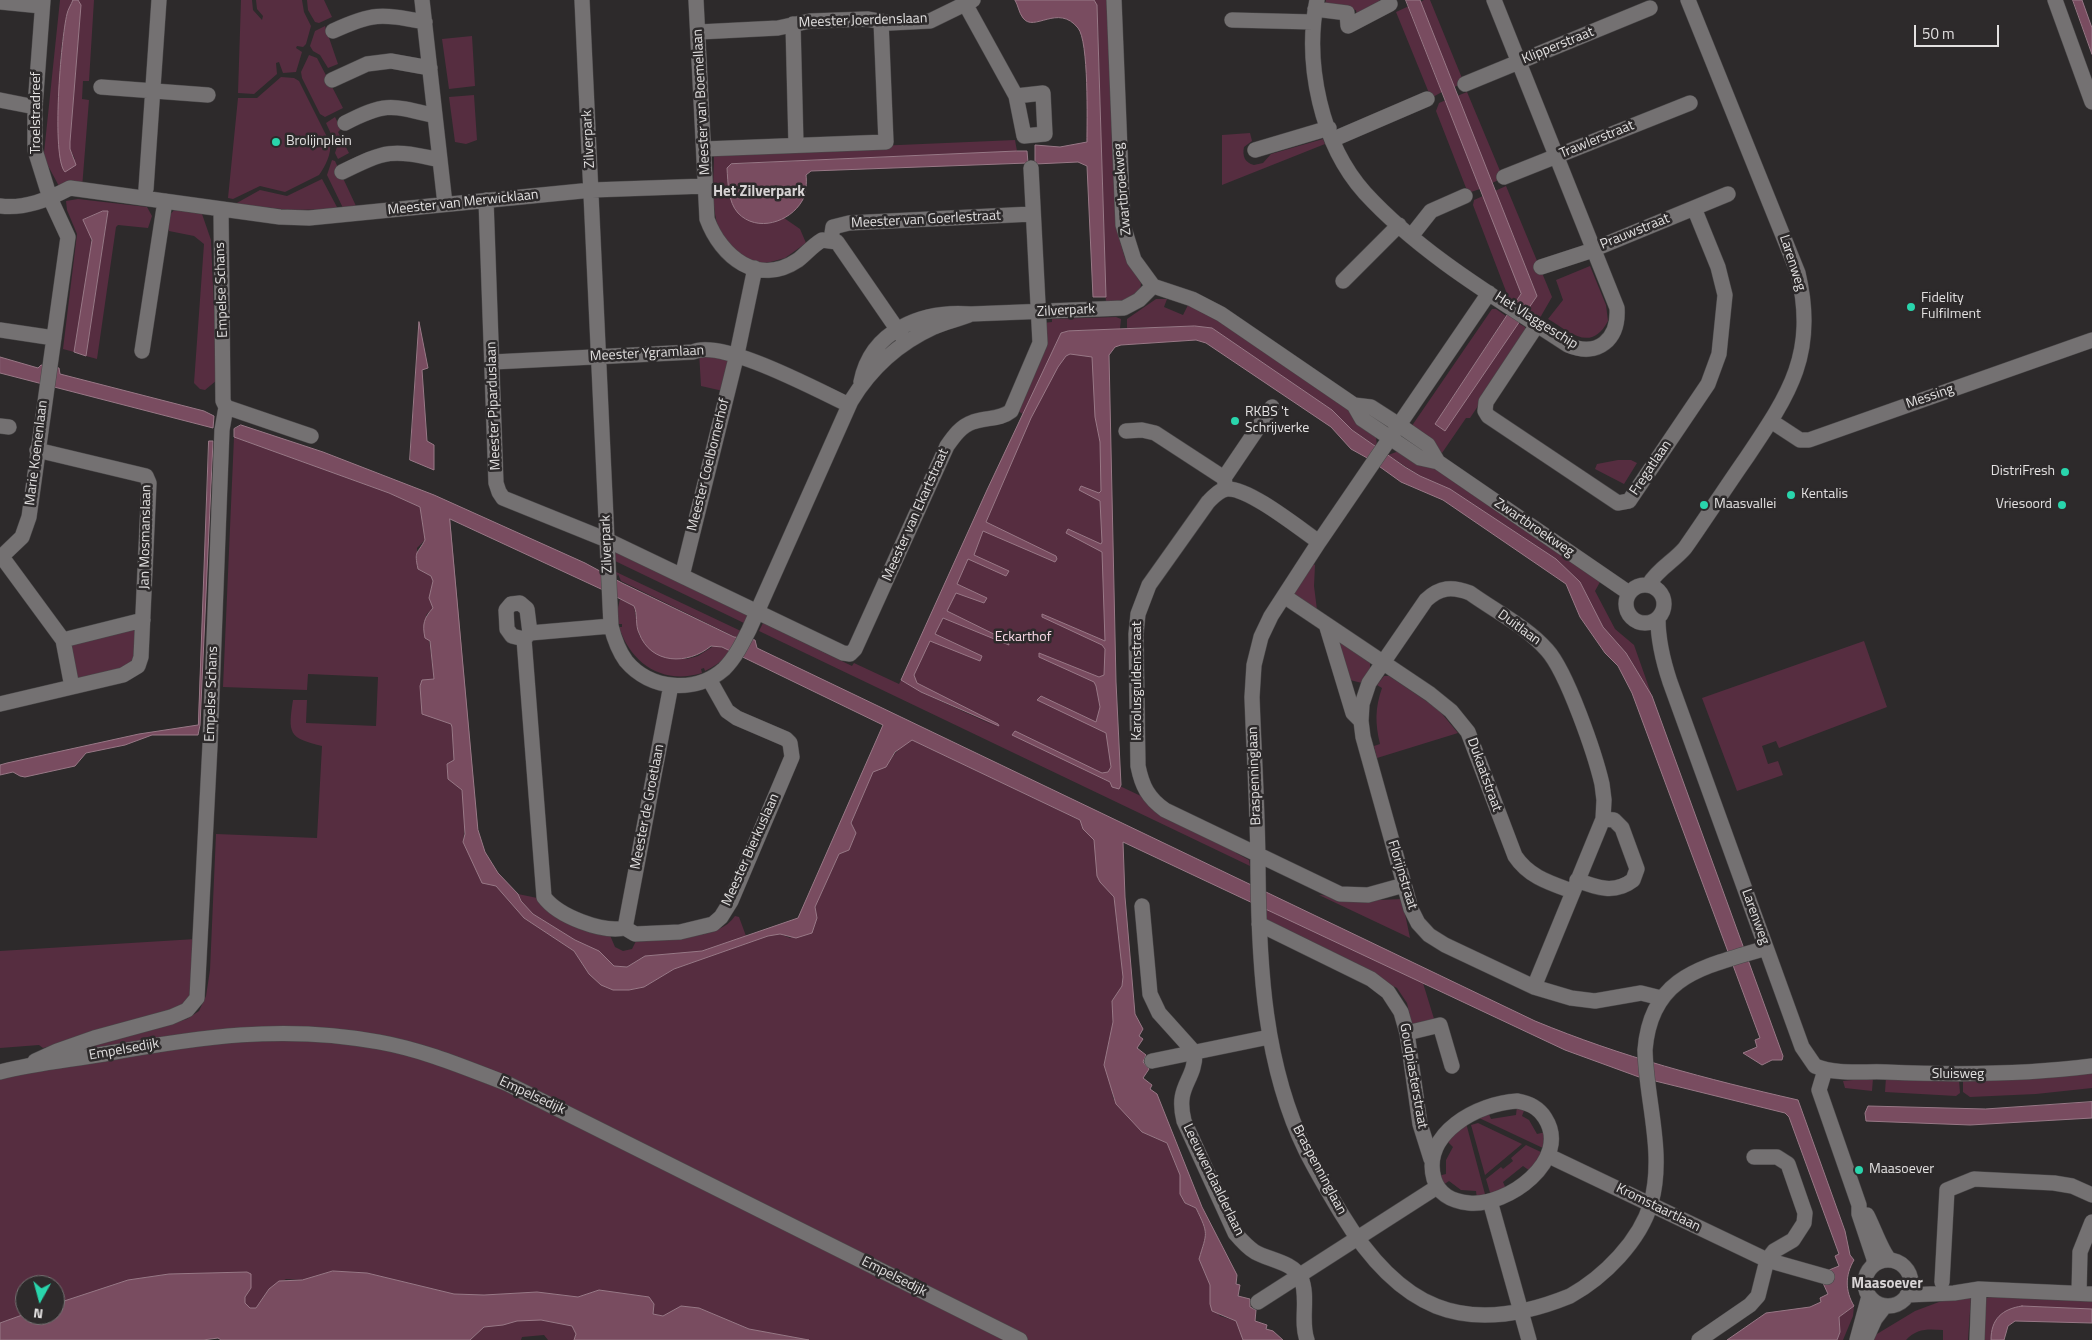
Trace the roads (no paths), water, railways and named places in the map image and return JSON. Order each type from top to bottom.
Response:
[{"type":"street","points":[[146,189],[154,92],[158,0]]},
{"type":"street","points":[[422,0],[445,204]]},
{"type":"street","name":"Zilverpark","points":[[582,0],[611,626],[616,644],[626,661],[653,681],[671,685],[698,684],[723,670],[736,656],[849,405],[860,386],[863,371],[871,355],[882,341],[902,336],[913,320],[932,314],[1124,308],[1139,300],[1154,286]]},
{"type":"street","name":"Meester van Boemellaan","points":[[696,0],[708,219],[713,234],[720,246],[743,265],[768,270],[797,260],[822,240],[831,240]]},
{"type":"street","name":"Zwartbroekweg","points":[[1114,0],[1123,224],[1134,260],[1154,286],[1192,299],[1221,314],[1354,405],[1362,419],[1386,443],[1420,458],[1438,462],[1629,593]]},
{"type":"street","name":"Het Vlaggeschip","points":[[1315,10],[1314,77],[1331,134],[1347,167],[1364,192],[1438,258],[1533,322],[1579,350],[1592,350],[1602,345],[1612,334],[1618,322],[1617,308],[1557,156],[1517,62],[1494,0]]},
{"type":"street","name":"Larenweg","points":[[1655,588],[1668,562],[1679,556],[1771,421],[1792,384],[1801,356],[1804,315],[1801,286],[1790,251],[1688,0]]},
{"type":"street","points":[[2055,0],[2092,102]]},
{"type":"street","points":[[967,1],[1016,96]]},
{"type":"street","name":"Meester Joerdenslaan","points":[[699,32],[778,28],[810,21],[867,19],[890,23],[930,21],[967,1]]},
{"type":"street","points":[[0,2],[42,3]]},
{"type":"street","name":"Troelstradreef","points":[[42,3],[35,107],[35,150],[50,198],[68,237],[54,338]]},
{"type":"street","points":[[1232,20],[1315,10],[1347,13],[1348,26],[1390,4]]},
{"type":"street","name":"Klipperstraat","points":[[1465,84],[1650,8]]},
{"type":"street","points":[[332,31],[362,17],[385,14],[425,22]]},
{"type":"street","points":[[704,149],[886,142],[881,21]]},
{"type":"street","points":[[793,24],[796,145]]},
{"type":"street","points":[[332,80],[367,64],[392,61],[430,68]]},
{"type":"street","points":[[101,87],[208,95]]},
{"type":"street","points":[[1255,150],[1331,134],[1427,99]]},
{"type":"street","points":[[0,100],[35,107]]},
{"type":"street","name":"Trawlerstraat","points":[[1504,178],[1690,104]]},
{"type":"street","points":[[344,124],[373,109],[396,106],[435,116]]},
{"type":"street","points":[[342,172],[379,154],[402,152],[440,160]]},
{"type":"street","name":"Meester van Ekartstraat","points":[[607,540],[843,653],[850,654],[855,649],[947,446],[964,426],[974,421],[1004,416],[1011,411],[1040,343],[1031,168]]},
{"type":"street","name":"Meester van Merwicklaan","points":[[0,206],[18,208],[50,198],[70,188],[280,217],[309,218],[592,190],[706,186]]},
{"type":"street","name":"Prauwstraat","points":[[1541,267],[1594,249],[1728,194]]},
{"type":"street","points":[[1412,235],[1431,212],[1465,196]]},
{"type":"street","name":"Meester Piparduslaan","points":[[486,200],[498,492],[503,498],[607,540]]},
{"type":"street","points":[[142,351],[165,201]]},
{"type":"street","name":"Fregatlaan","points":[[1533,322],[1486,402],[1485,411],[1488,416],[1618,503],[1629,501],[1708,384],[1719,354],[1725,296],[1718,267],[1694,208]]},
{"type":"street","name":"Empelse Schans","points":[[30,1064],[57,1051],[94,1038],[171,1017],[188,1010],[196,998],[210,735],[222,430],[226,407],[223,401],[221,209]]},
{"type":"street","name":"Meester van Goerlestraat","points":[[831,240],[833,228],[849,223],[1032,214]]},
{"type":"street","points":[[1343,281],[1399,225]]},
{"type":"street","points":[[831,240],[842,247],[902,336]]},
{"type":"street","name":"Meester Coelbornerhof","points":[[682,576],[737,354],[755,268]]},
{"type":"street","name":"Braspenninglaan","points":[[1494,296],[1398,425],[1374,463],[1318,542],[1271,616],[1261,637],[1254,665],[1252,697],[1259,920],[1265,1007],[1269,1037],[1285,1098],[1305,1150],[1358,1240],[1385,1274],[1422,1306],[1444,1316],[1466,1322],[1494,1322],[1522,1317],[1553,1306],[1582,1290],[1604,1271],[1624,1250],[1642,1222],[1650,1205],[1656,1173],[1645,1055],[1646,1033],[1661,998],[1676,983],[1696,971],[1760,949]]},
{"type":"street","points":[[0,330],[54,338]]},
{"type":"street","name":"Marie Koenenlaan","points":[[1,557],[22,537],[29,517],[54,338]]},
{"type":"street","name":"Messing","points":[[1771,421],[1800,440],[1808,440],[2092,340]]},
{"type":"street","name":"Meester Ygramlaan","points":[[493,362],[693,352],[700,348],[737,354],[849,405]]},
{"type":"street","name":"Zwartbroekweg","points":[[1354,405],[1370,406],[1428,445],[1438,462]]},
{"type":"street","points":[[226,407],[311,436]]},
{"type":"street","name":"Karolusguldenstraat","points":[[1272,407],[1225,483],[1208,502],[1142,598],[1136,634],[1138,766],[1141,780],[1148,795],[1165,810],[1340,894],[1368,895],[1404,885]]},
{"type":"street","points":[[1126,431],[1142,430],[1155,433],[1225,483],[1246,492],[1318,542]]},
{"type":"street","name":"Jan Mosmanslaan","points":[[0,704],[123,675],[138,666],[141,657],[149,483],[146,476],[37,450]]},
{"type":"street","points":[[1,557],[63,640],[72,687]]},
{"type":"street","points":[[1642,623],[1650,623],[1658,619],[1665,606],[1655,588],[1638,585],[1629,593],[1626,608],[1630,615],[1642,623],[1655,648],[1660,652]]},
{"type":"street","name":"Duitlaan","points":[[1382,662],[1426,600],[1434,592],[1445,588],[1459,588],[1470,593],[1537,640],[1554,658],[1576,709],[1600,774],[1604,800],[1603,818],[1534,987]]},
{"type":"street","name":"Dukaatstraat","points":[[1284,596],[1430,694],[1451,711],[1468,732],[1508,843],[1519,862],[1539,879],[1575,886]]},
{"type":"street","name":"Larenweg","points":[[1658,619],[1662,645],[1660,652],[1760,949],[1805,1054],[1815,1066],[1824,1070]]},
{"type":"street","points":[[63,640],[143,620]]},
{"type":"street","points":[[1326,624],[1353,713],[1361,721]]},
{"type":"street","name":"Meester Bierkuslaan","points":[[611,626],[527,636],[544,897],[552,908],[580,921],[615,930],[625,928],[635,934],[680,932],[713,924],[721,917],[731,901],[792,757],[790,743],[786,739],[737,718],[727,711],[709,679]]},
{"type":"street","name":"Florijnstraat","points":[[1382,662],[1366,690],[1361,721],[1363,737],[1410,909],[1418,923],[1429,936],[1445,945],[1534,987],[1570,998],[1595,1001],[1641,993],[1661,998]]},
{"type":"street","name":"Meester de Groetlaan","points":[[625,928],[671,685]]},
{"type":"street","points":[[1575,886],[1616,889],[1633,880],[1636,869],[1622,828],[1614,820],[1603,818]]},
{"type":"street","points":[[1142,906],[1150,994],[1159,1013],[1195,1052]]},
{"type":"street","name":"Goudpiasterstraat","points":[[1259,920],[1371,979],[1388,992],[1401,1012],[1407,1033],[1420,1124],[1431,1159]]},
{"type":"street","points":[[1407,1033],[1440,1024],[1452,1066]]},
{"type":"street","name":"Empelsedijk","points":[[0,1072],[30,1064],[55,1063],[162,1044],[244,1033],[334,1034],[381,1042],[429,1055],[508,1084],[1020,1340]]},
{"type":"street","points":[[1152,1061],[1269,1037]]},
{"type":"street","name":"Leeuwendaalderlaan","points":[[1195,1052],[1195,1062],[1182,1090],[1180,1105],[1184,1121],[1217,1195],[1235,1233],[1245,1245],[1256,1252],[1293,1268],[1300,1276]]},
{"type":"street","name":"Sluisweg","points":[[1824,1070],[1986,1075],[2092,1066]]},
{"type":"street","points":[[1824,1070],[1819,1090],[1859,1205],[1859,1214],[1874,1264]]},
{"type":"street","points":[[1517,1101],[1526,1102],[1540,1111],[1549,1124],[1552,1138],[1549,1156],[1540,1168],[1523,1184],[1504,1196],[1477,1204],[1448,1198],[1437,1187],[1431,1159],[1436,1146],[1467,1116],[1488,1106],[1517,1101]]},
{"type":"street","name":"Kromstaartlaan","points":[[1549,1156],[1767,1260],[1828,1277]]},
{"type":"street","points":[[1698,1340],[1750,1305],[1758,1296],[1767,1260],[1774,1251],[1793,1240],[1804,1223],[1805,1213],[1788,1164],[1778,1157],[1754,1157]]},
{"type":"street","points":[[1942,1282],[1947,1190],[1974,1179],[2054,1182],[2072,1186],[2092,1195]]},
{"type":"street","points":[[1258,1302],[1358,1240],[1437,1187]]},
{"type":"street","points":[[1490,1201],[1529,1340]]},
{"type":"street","points":[[1859,1205],[1866,1212],[1878,1235],[1885,1255],[1890,1260],[1902,1264],[1909,1274],[1909,1288],[1898,1303],[1886,1306],[1876,1303],[1869,1296]]},
{"type":"street","points":[[1909,1288],[1954,1293],[1974,1289],[2086,1293],[2080,1252],[2092,1222]]},
{"type":"street","points":[[1857,1340],[1869,1296],[1865,1279],[1868,1271],[1874,1264],[1890,1260]]},
{"type":"street","points":[[1300,1276],[1303,1284],[1304,1332],[1307,1340]]},
{"type":"street","points":[[1974,1289],[1977,1340]]},
{"type":"street","points":[[1865,1340],[1875,1319],[1886,1306]]},
{"type":"place","name":"Brolijnplein","points":[[276,142]]},
{"type":"place","name":"Fidelity Fulfilment","points":[[1911,307]]},
{"type":"place","name":"RKBS 't Schrijverke","points":[[1235,421]]},
{"type":"place","name":"DistriFresh","points":[[2065,472]]},
{"type":"place","name":"Kentalis","points":[[1791,495]]},
{"type":"place","name":"Maasvallei","points":[[1704,505]]},
{"type":"place","name":"Vriesoord","points":[[2062,505]]},
{"type":"place","name":"Maasoever","points":[[1859,1170]]},
{"type":"district","name":"Het Zilverpark","points":[[759,192]]},
{"type":"district","name":"Maasoever","points":[[1887,1284]]},
{"type":"park label","name":"Eckarthof","points":[[1023,638]]}]
